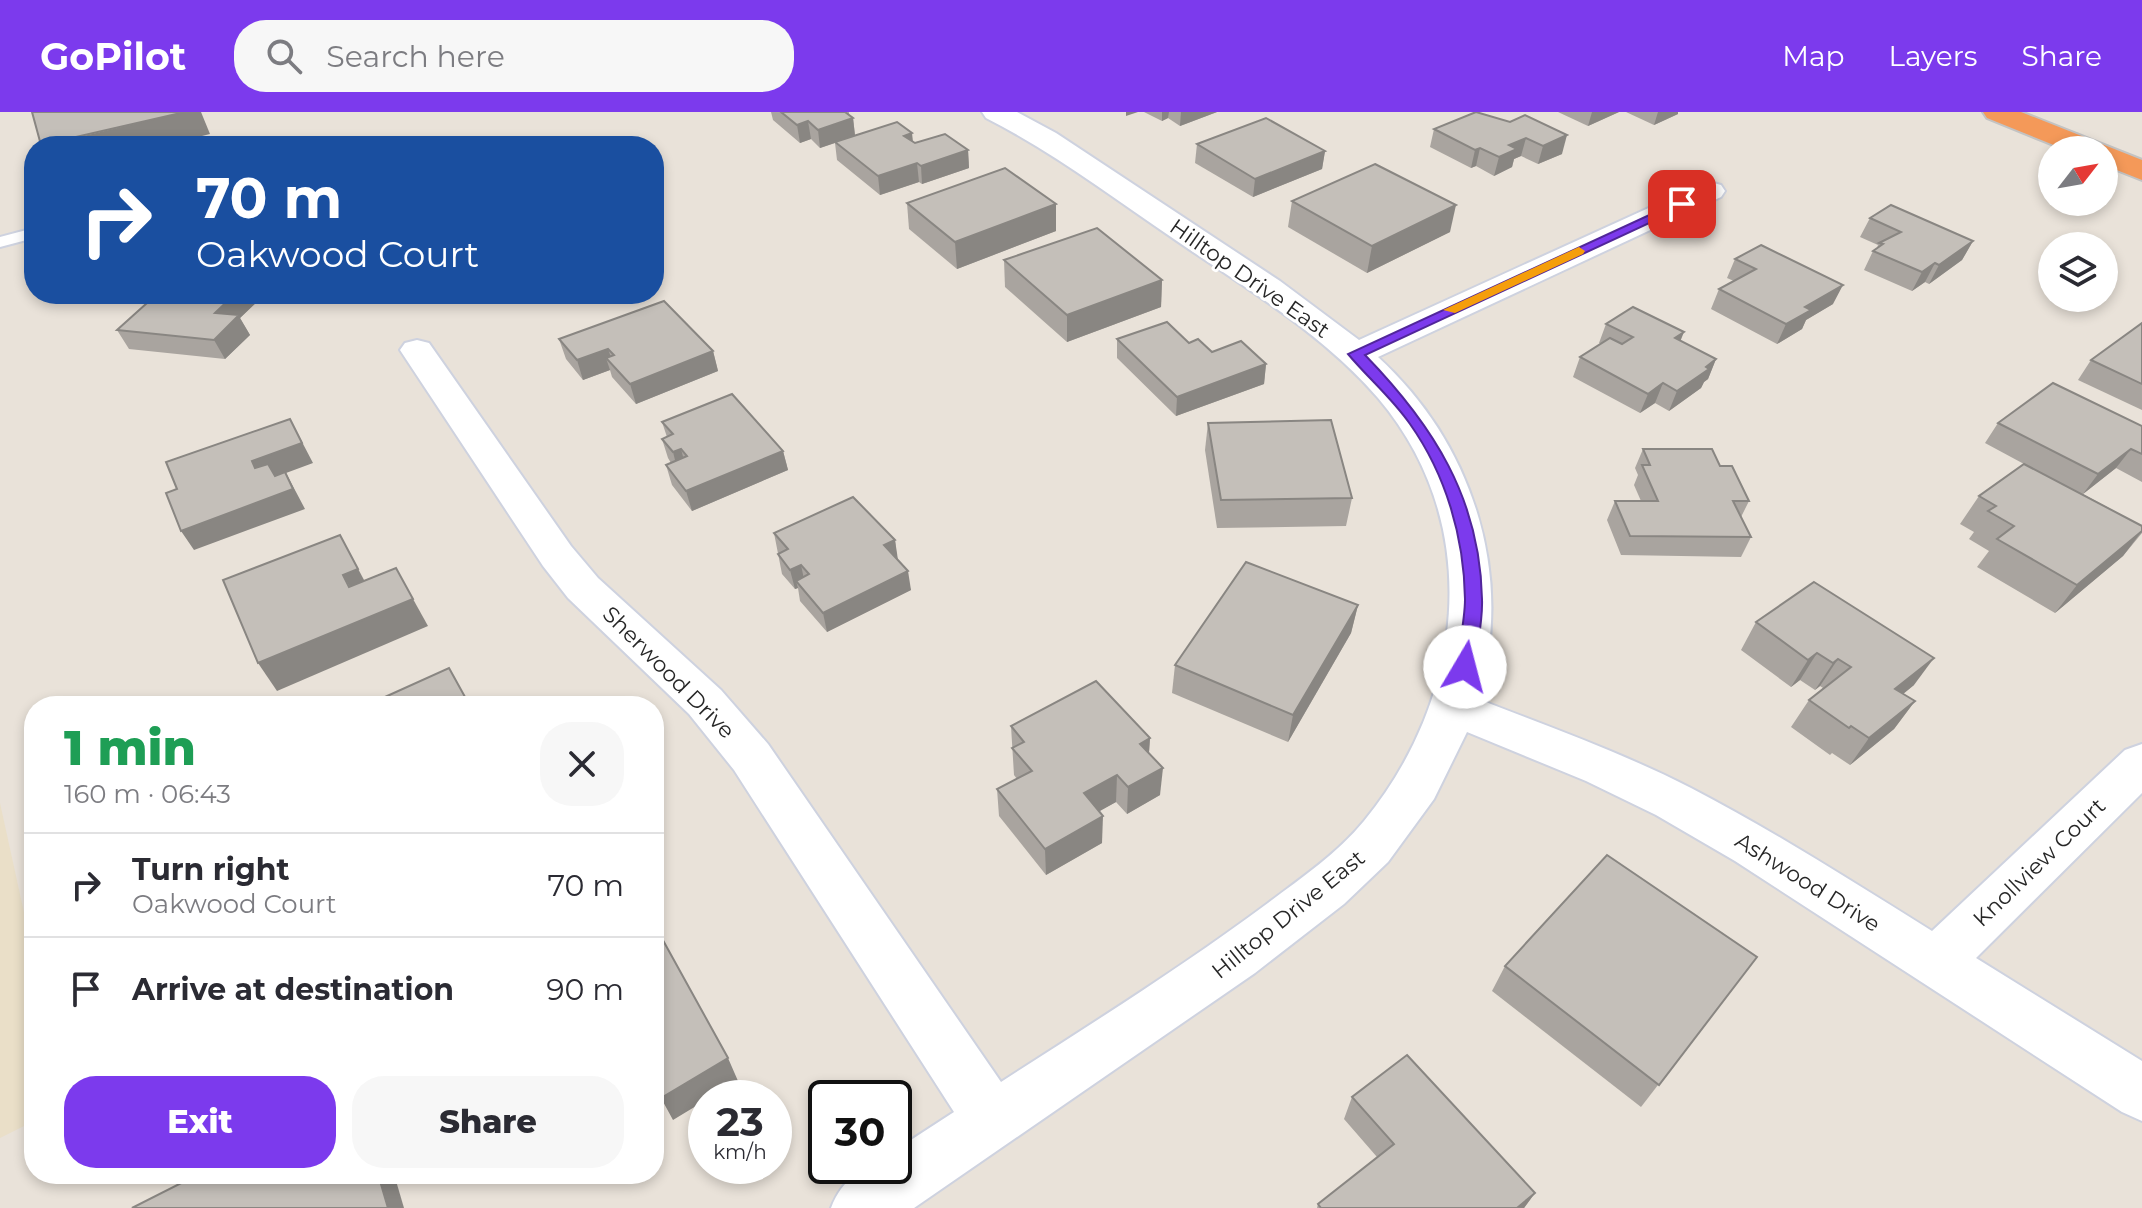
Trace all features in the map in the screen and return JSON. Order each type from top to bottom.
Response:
[{"type":"highway","points":[[1997,112],[2056,136]]},
{"type":"highway","points":[[2118,161],[2142,171]]},
{"type":"street","name":"Hilltop Drive East","points":[[861,1208],[1219,972],[1343,875],[1381,837],[1411,796],[1435,755],[1454,708],[1468,657],[1474,602],[1470,550],[1461,513],[1442,466],[1418,424],[1393,393],[1356,354],[1288,300],[1071,156],[996,112]]},
{"type":"street","points":[[1356,354],[1710,191]]},
{"type":"street","name":"Sherwood Drive","points":[[417,350],[557,556],[583,588],[705,702],[751,757],[993,1120]]},
{"type":"street","name":"Ashwood Drive","points":[[1454,708],[1603,768],[1673,801],[1753,846],[2142,1093]]},
{"type":"street","name":"Knollview Court","points":[[1936,962],[2142,763]]},
{"type":"lane","points":[[0,242],[24,236]]},
{"type":"shaded area","points":[[0,803],[24,912],[24,1126],[0,1138]]},
{"type":"building","points":[[32,112],[185,112],[80,136],[39,136]]},
{"type":"building","points":[[781,112],[845,112],[853,118],[818,130],[808,121],[797,125]]},
{"type":"building","points":[[1476,112],[1510,122],[1525,115],[1567,135],[1543,146],[1526,138],[1509,145],[1517,149],[1499,157],[1480,148],[1475,150],[1434,129]]},
{"type":"building","points":[[1266,118],[1325,151],[1255,179],[1197,144]]},
{"type":"building","points":[[897,122],[912,133],[904,136],[915,143],[945,134],[968,150],[878,176],[835,142]]},
{"type":"building","points":[[1375,164],[1456,205],[1372,246],[1292,201]]},
{"type":"building","points":[[1005,168],[1056,204],[955,242],[907,203]]},
{"type":"building","points":[[1891,205],[1973,241],[1939,265],[1935,263],[1922,272],[1873,251],[1883,244],[1879,243],[1901,232],[1870,218]]},
{"type":"building","points":[[1097,228],[1162,280],[1067,315],[1004,260]]},
{"type":"building","points":[[1761,245],[1843,285],[1805,307],[1811,310],[1786,324],[1719,289],[1756,269],[1735,259]]},
{"type":"building","points":[[664,301],[713,351],[630,384],[606,358],[614,355],[608,349],[577,360],[559,339],[656,304],[664,304]]},
{"type":"building","points":[[146,304],[224,304],[215,313],[239,315],[214,340],[117,330]]},
{"type":"building","points":[[1633,307],[1684,332],[1675,338],[1716,359],[1706,367],[1709,369],[1677,391],[1663,383],[1648,394],[1580,357],[1610,338],[1622,344],[1633,337],[1606,324]]},
{"type":"building","points":[[1167,322],[1189,343],[1198,339],[1212,352],[1241,341],[1266,364],[1177,397],[1117,339]]},
{"type":"building","points":[[2142,323],[2142,384],[2091,360]]},
{"type":"building","points":[[2053,383],[2142,426],[2142,454],[2131,449],[2098,474],[1998,423]]},
{"type":"building","points":[[732,394],[783,451],[686,491],[666,465],[687,456],[681,449],[673,452],[662,439],[673,434],[662,422]]},
{"type":"building","points":[[290,419],[302,443],[252,461],[255,468],[268,464],[275,476],[285,472],[293,489],[181,531],[166,493],[177,489],[166,462]]},
{"type":"building","points":[[1331,420],[1352,498],[1221,500],[1208,423]]},
{"type":"building","points":[[1643,449],[1712,449],[1720,466],[1732,466],[1749,501],[1733,501],[1751,537],[1630,536],[1615,501],[1658,501],[1642,465],[1650,465]]},
{"type":"building","points":[[2024,464],[2142,526],[2142,531],[2077,585],[1997,539],[2014,526],[1988,511],[1996,506],[1979,496]]},
{"type":"building","points":[[853,497],[895,540],[884,545],[908,571],[823,613],[796,581],[809,574],[801,565],[790,570],[778,554],[788,549],[774,533]]},
{"type":"building","points":[[340,535],[358,569],[343,575],[349,587],[396,568],[413,599],[258,663],[223,580]]},
{"type":"building","points":[[1246,562],[1358,605],[1293,715],[1175,665]]},
{"type":"building","points":[[1814,582],[1934,658],[1895,689],[1915,701],[1869,738],[1809,700],[1851,667],[1838,659],[1833,663],[1817,653],[1808,660],[1756,622]]},
{"type":"building","points":[[449,668],[464,696],[387,696]]},
{"type":"building","points":[[1096,681],[1150,738],[1140,744],[1163,768],[1128,787],[1117,775],[1084,793],[1103,816],[1045,849],[997,789],[1032,771],[1012,748],[1024,742],[1011,726]]},
{"type":"building","points":[[1607,855],[1757,957],[1659,1085],[1505,966]]},
{"type":"building","points":[[664,942],[728,1058],[664,1096]]},
{"type":"building","points":[[1407,1055],[1535,1193],[1517,1208],[1321,1208],[1318,1204],[1394,1144],[1352,1097]]},
{"type":"building","points":[[179,1184],[381,1184],[388,1208],[132,1208]]},
{"type":"slow traffic","points":[[1450,310],[1579,251]]},
{"type":"route","points":[[1465,667],[1474,602],[1470,550],[1461,513],[1442,466],[1418,424],[1356,354],[1682,204]]}]
